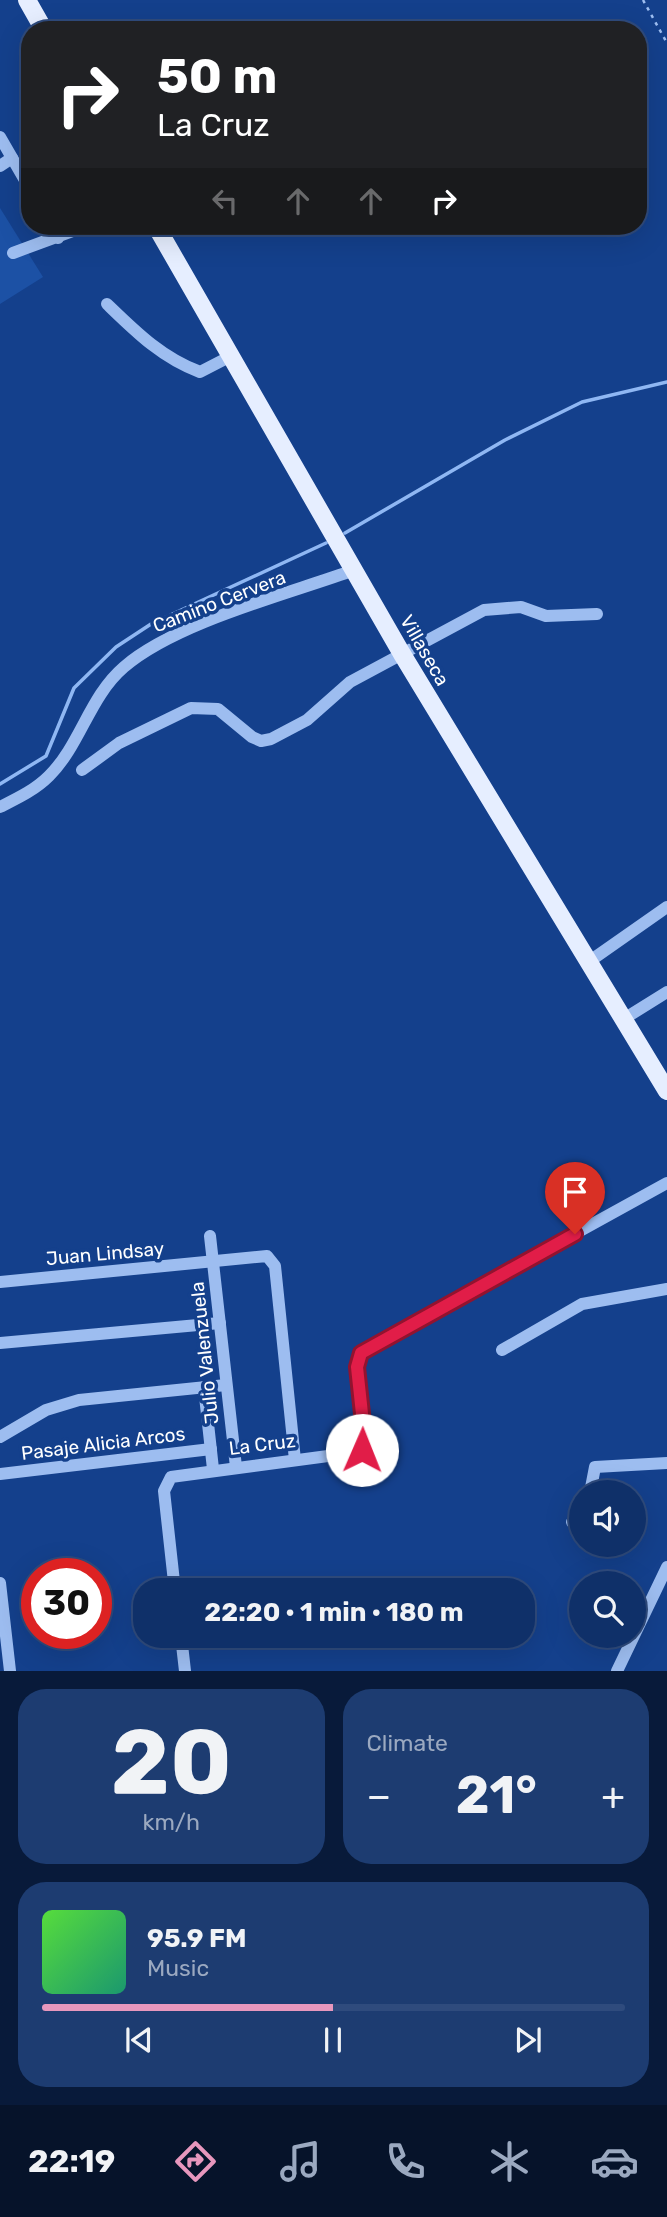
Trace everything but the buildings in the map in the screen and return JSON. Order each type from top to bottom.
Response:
[{"type":"main road","points":[[27,0],[39,21]]},
{"type":"main road","name":"Villaseca","points":[[161,235],[402,654],[667,1091]]},
{"type":"street","points":[[0,137],[21,174]]},
{"type":"street","points":[[0,166],[12,158]]},
{"type":"street","points":[[13,253],[65,235]]},
{"type":"street","points":[[107,304],[150,346],[184,366],[200,372],[231,356]]},
{"type":"street","name":"Camino Cervera","points":[[0,807],[32,790],[48,777],[62,760],[98,696],[135,658],[193,628],[354,570]]},
{"type":"street","points":[[82,770],[119,743],[191,708],[218,709],[252,737],[261,741],[271,739],[306,720],[350,682],[484,610],[522,607],[546,616],[597,614]]},
{"type":"street","points":[[587,963],[667,907]]},
{"type":"street","points":[[622,1020],[667,992]]},
{"type":"street","name":"La Cruz","points":[[174,1578],[164,1487],[174,1475],[354,1453],[364,1446],[357,1367],[364,1350],[667,1184]]},
{"type":"street","name":"Julio Valenzuela","points":[[210,1236],[236,1467]]},
{"type":"street","name":"Juan Lindsay","points":[[0,1282],[213,1263],[267,1255],[274,1263],[295,1460]]},
{"type":"street","points":[[502,1350],[582,1304],[667,1289]]},
{"type":"street","points":[[0,1343],[220,1323]]},
{"type":"street","points":[[0,1437],[46,1410],[79,1400],[226,1385]]},
{"type":"street","name":"Julio Valenzuela","points":[[204,1387],[213,1469]]},
{"type":"street","name":"Pasaje Alicia Arcos","points":[[0,1474],[211,1449]]},
{"type":"street","points":[[593,1480],[596,1467],[667,1463]]},
{"type":"street","points":[[617,1671],[667,1567]]},
{"type":"street","points":[[0,1584],[10,1671]]},
{"type":"street","points":[[182,1648],[185,1671]]},
{"type":"path","points":[[643,0],[667,43]]},
{"type":"shaded area","points":[[0,208],[43,277],[0,304]]},
{"type":"waterway","points":[[345,533],[505,440],[582,402],[667,382]]},
{"type":"waterway","points":[[0,784],[46,756],[74,688],[116,647],[151,624],[326,543]]},
{"type":"route","points":[[362,1450],[365,1442],[357,1367],[361,1353],[575,1234]]}]
